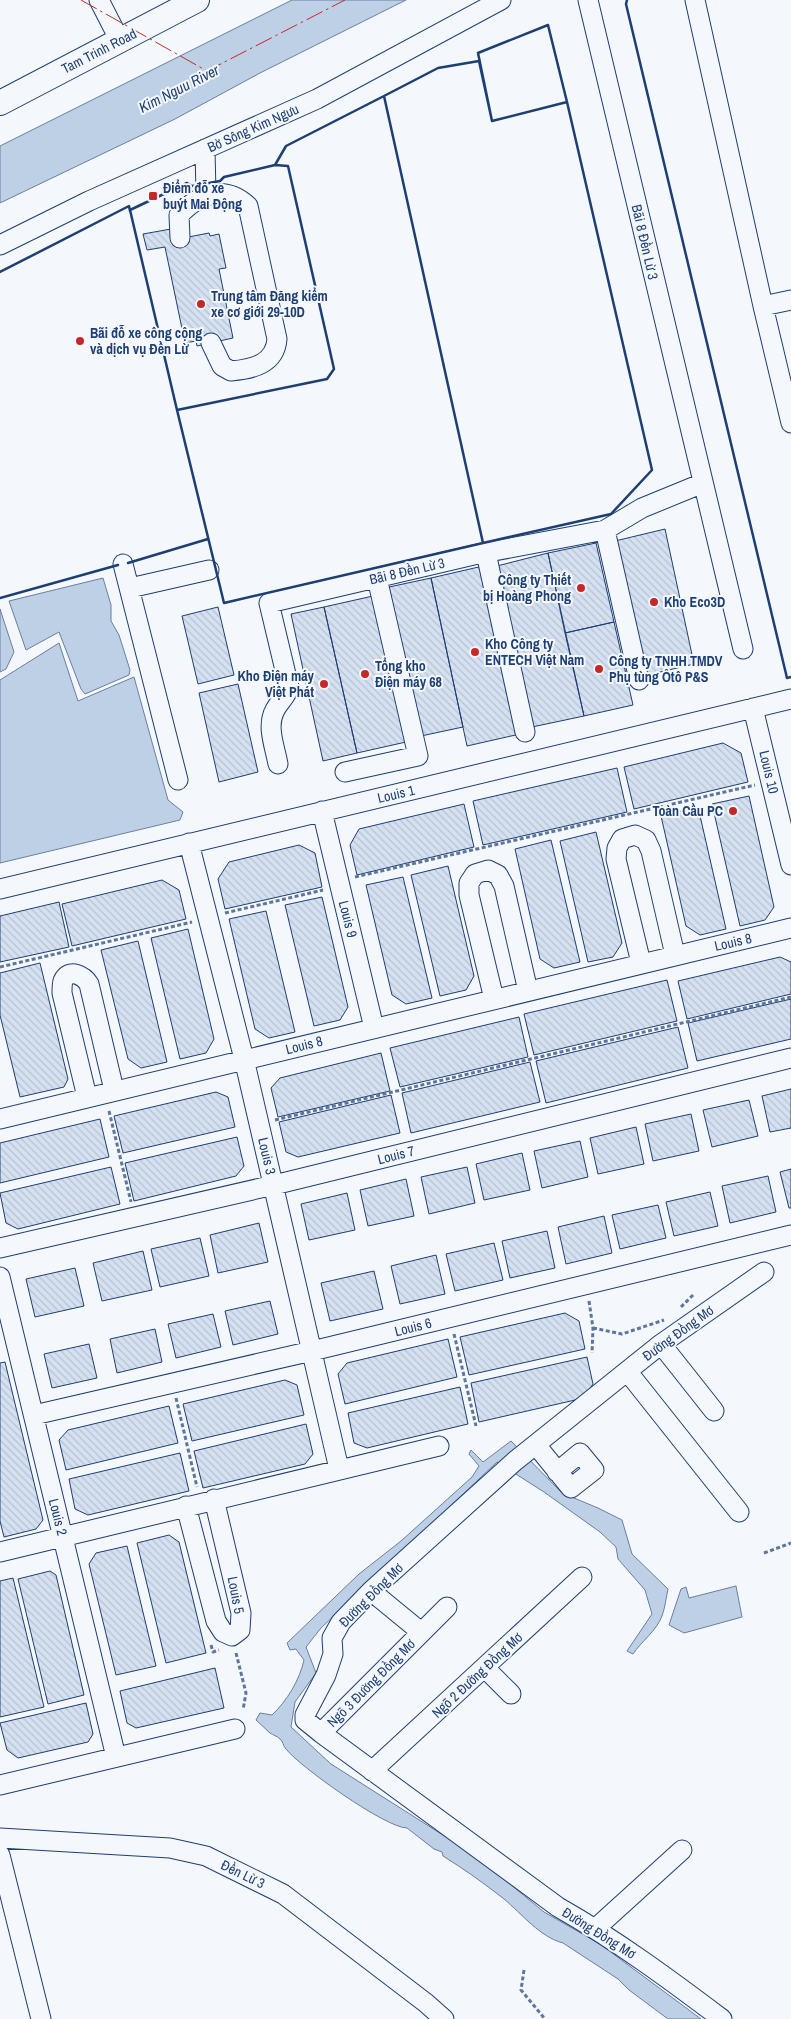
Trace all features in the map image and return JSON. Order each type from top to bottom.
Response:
[{"type":"main road","name":"Tam Trinh Road","points":[[0,102],[197,0]]},
{"type":"street","points":[[99,0],[120,41]]},
{"type":"street","name":"Bờ Sông Kim Ngưu","points":[[0,245],[89,201],[317,99],[501,0]]},
{"type":"street","name":"Bãi 8 Đền Lừ 3","points":[[588,0],[743,649]]},
{"type":"street","points":[[695,0],[791,423]]},
{"type":"street","points":[[205,149],[206,194]]},
{"type":"street","points":[[180,238],[179,215],[188,205],[206,194],[239,197],[248,206],[277,339],[276,349],[261,365],[231,371],[222,366],[211,343]]},
{"type":"street","points":[[763,306],[791,300]]},
{"type":"street","name":"Bãi 8 Đền Lừ 3","points":[[278,764],[270,723],[275,709],[286,695],[289,687],[269,603],[486,553],[605,530],[642,508],[703,483]]},
{"type":"street","points":[[605,530],[639,680]]},
{"type":"street","points":[[486,553],[525,732]]},
{"type":"street","points":[[122,564],[130,588],[178,780]]},
{"type":"street","points":[[130,588],[209,570]]},
{"type":"street","points":[[345,772],[418,756],[377,578]]},
{"type":"street","name":"Louis 1","points":[[0,889],[791,699]]},
{"type":"street","name":"Louis 10","points":[[754,708],[791,865]]},
{"type":"street","name":"Louis 9","points":[[322,811],[374,1028]]},
{"type":"street","points":[[641,963],[616,859],[617,848],[622,838],[635,835],[646,840],[651,851],[675,955]]},
{"type":"street","name":"Louis 3","points":[[190,843],[274,1185],[339,1469]]},
{"type":"street","points":[[494,999],[469,895],[469,883],[475,874],[488,870],[498,875],[504,886],[528,991]]},
{"type":"street","points":[[0,896],[2,903],[0,903]]},
{"type":"street","name":"Louis 8","points":[[0,1119],[88,1097],[111,1099],[244,1059],[791,928]]},
{"type":"street","points":[[88,1097],[62,993],[63,981],[68,975],[76,973],[84,976],[89,984],[111,1099]]},
{"type":"street","name":"Louis 7","points":[[0,1248],[274,1185],[791,1058]]},
{"type":"street","name":"Louis 6","points":[[34,1415],[312,1351],[791,1235]]},
{"type":"street","name":"Đường Đồng Mơ","points":[[722,2019],[596,1928],[558,1907],[321,1733],[305,1720],[305,1715],[326,1675],[333,1654],[332,1638],[340,1622],[371,1592],[536,1444],[661,1344],[764,1272]]},
{"type":"street","name":"Louis 2","points":[[0,1277],[116,1757]]},
{"type":"street","points":[[661,1344],[704,1408]]},
{"type":"street","points":[[627,1371],[739,1512]]},
{"type":"street","points":[[536,1444],[571,1488],[598,1467]]},
{"type":"street","points":[[0,1552],[63,1537],[199,1499],[439,1446]]},
{"type":"street","name":"Louis 5","points":[[199,1499],[241,1612],[240,1630],[232,1636],[222,1632],[216,1621],[199,1499]]},
{"type":"street","name":"Ngõ 2 Đường Đồng Mơ","points":[[372,1771],[486,1668],[582,1577]]},
{"type":"street","name":"Ngõ 3 Đường Đồng Mơ","points":[[371,1592],[422,1632]]},
{"type":"street","name":"Ngõ 3 Đường Đồng Mơ","points":[[321,1733],[447,1606]]},
{"type":"street","points":[[486,1668],[511,1694]]},
{"type":"street","points":[[0,1785],[235,1729]]},
{"type":"street","name":"Đền Lừ 3","points":[[0,1838],[170,1848],[206,1856],[283,1894],[444,2019]]},
{"type":"street","points":[[596,1928],[682,1850]]},
{"type":"street","points":[[0,1855],[41,2019]]},
{"type":"path","points":[[350,879],[755,785]]},
{"type":"path","points":[[219,915],[327,889]]},
{"type":"path","points":[[0,967],[196,921]]},
{"type":"path","points":[[67,951],[68,958]]},
{"type":"path","points":[[269,1121],[791,996]]},
{"type":"path","points":[[111,1099],[131,1205]]},
{"type":"path","points":[[587,1285],[593,1328],[592,1353]]},
{"type":"path","points":[[676,1311],[694,1294]]},
{"type":"path","points":[[593,1328],[622,1334],[671,1317]]},
{"type":"path","points":[[454,1333],[476,1426]]},
{"type":"path","points":[[176,1398],[199,1499]]},
{"type":"path","points":[[764,1553],[791,1544]]},
{"type":"path","points":[[210,1639],[213,1652],[227,1649]]},
{"type":"path","points":[[234,1647],[246,1694],[242,1710]]},
{"type":"path","points":[[524,1970],[521,1990],[545,2019]]},
{"type":"water","name":"Kim Nguu River","points":[[292,0],[406,0],[260,73],[175,119],[0,203],[0,146]]},
{"type":"water","points":[[103,578],[111,605],[111,621],[119,635],[130,670],[129,675],[85,694],[81,689],[59,632],[26,650],[9,601]]},
{"type":"water","points":[[0,609],[14,652],[6,669],[0,672]]},
{"type":"water","points":[[59,643],[78,701],[134,677],[168,800],[183,812],[180,820],[0,863],[0,680]]},
{"type":"water","points":[[511,1441],[562,1493],[622,1520],[632,1554],[668,1589],[660,1621],[633,1654],[627,1651],[652,1614],[645,1590],[618,1559],[616,1547],[600,1532],[544,1492],[497,1462],[321,1628],[306,1647],[316,1673],[295,1702],[291,1727],[331,1764],[476,1856],[544,1912],[600,1944],[701,2019],[668,2019],[629,1990],[618,1979],[563,1943],[547,1936],[497,1893],[443,1856],[442,1852],[434,1849],[407,1828],[396,1825],[363,1808],[325,1782],[294,1758],[278,1737],[270,1733],[256,1720],[260,1713],[272,1715],[278,1709],[299,1675],[304,1660],[296,1649],[290,1650],[287,1643],[359,1574],[401,1541],[472,1477],[479,1466],[469,1454],[471,1450],[483,1462]]},
{"type":"water","points":[[736,1586],[742,1617],[684,1633],[669,1625],[681,1589],[686,1587],[689,1598]]},
{"type":"building","name":"Trung tâm Đăng kiểm xe cơ giới 29-10D","points":[[171,229],[173,240],[209,233],[210,236],[219,234],[226,268],[219,269],[233,338],[197,346],[196,341],[185,343],[165,247],[147,250],[143,234]]},
{"type":"building","name":"Kho Eco3D","points":[[665,529],[694,664],[643,676],[615,541]]},
{"type":"building","name":"Công ty Thiết bị Hoàng Phong","points":[[596,543],[614,622],[565,633],[548,553]]},
{"type":"building","points":[[548,553],[584,716],[532,727],[497,566]]},
{"type":"building","name":"Kho Công ty ENTECH Việt Nam","points":[[483,566],[520,734],[467,746],[431,578]]},
{"type":"building","points":[[431,578],[463,727],[421,736],[389,587]]},
{"type":"building","name":"Tổng kho Điện máy 68","points":[[373,596],[406,742],[357,753],[324,607]]},
{"type":"building","points":[[218,607],[234,675],[198,684],[182,616]]},
{"type":"building","name":"Kho Điện máy Việt Phát","points":[[324,607],[357,753],[323,761],[291,614]]},
{"type":"building","name":"Công ty TNHH TMDV Phụ tùng Ôtô P&S","points":[[614,622],[633,705],[584,716],[565,633]]},
{"type":"building","points":[[238,684],[258,772],[219,782],[199,693]]},
{"type":"building","points":[[723,743],[741,753],[748,782],[634,809],[624,767]]},
{"type":"building","points":[[617,768],[627,812],[483,845],[473,801]]},
{"type":"building","points":[[749,796],[774,907],[765,920],[740,926],[712,804]]},
{"type":"building","points":[[464,804],[474,847],[357,875],[350,845],[359,829]]},
{"type":"building","points":[[698,807],[726,929],[700,935],[686,926],[661,816]]},
{"type":"building","points":[[596,832],[622,943],[613,957],[588,962],[560,841]]},
{"type":"building","points":[[551,840],[580,962],[554,968],[540,959],[515,849]]},
{"type":"building","points":[[299,845],[315,853],[322,887],[225,909],[218,879],[229,862]]},
{"type":"building","points":[[448,866],[474,976],[466,990],[440,996],[411,875]]},
{"type":"building","points":[[403,877],[432,998],[406,1004],[392,995],[366,885]]},
{"type":"building","points":[[162,880],[179,890],[186,919],[72,946],[62,904]]},
{"type":"building","points":[[322,897],[348,1007],[340,1020],[314,1026],[285,905]]},
{"type":"building","points":[[59,902],[69,947],[0,962],[0,916]]},
{"type":"building","points":[[266,911],[295,1032],[269,1038],[255,1029],[229,919]]},
{"type":"building","points":[[188,929],[214,1039],[206,1053],[180,1059],[151,938]]},
{"type":"building","points":[[138,941],[167,1062],[141,1068],[128,1059],[101,950]]},
{"type":"building","points":[[780,957],[791,962],[791,994],[687,1019],[678,981]]},
{"type":"building","points":[[40,963],[68,1079],[64,1087],[20,1097],[0,1015],[0,973]]},
{"type":"building","points":[[667,980],[677,1021],[534,1055],[524,1014]]},
{"type":"building","points":[[791,999],[791,1039],[697,1061],[688,1023]]},
{"type":"building","points":[[519,1017],[528,1057],[400,1087],[390,1048]]},
{"type":"building","points":[[678,1027],[688,1068],[546,1103],[536,1061]]},
{"type":"building","points":[[381,1053],[390,1091],[278,1117],[271,1088],[280,1078]]},
{"type":"building","points":[[530,1062],[540,1102],[411,1133],[402,1093]]},
{"type":"building","points":[[791,1089],[791,1128],[770,1132],[762,1096]]},
{"type":"building","points":[[216,1092],[228,1097],[235,1127],[123,1153],[114,1116]]},
{"type":"building","points":[[391,1095],[400,1133],[298,1157],[286,1152],[279,1122]]},
{"type":"building","points":[[749,1100],[758,1136],[712,1147],[703,1110]]},
{"type":"building","points":[[691,1114],[699,1151],[653,1161],[645,1124]]},
{"type":"building","points":[[100,1119],[109,1157],[0,1183],[0,1143]]},
{"type":"building","points":[[636,1127],[644,1164],[598,1174],[590,1138]]},
{"type":"building","points":[[237,1137],[244,1166],[236,1176],[134,1201],[125,1163]]},
{"type":"building","points":[[580,1141],[588,1177],[542,1188],[534,1151]]},
{"type":"building","points":[[522,1153],[530,1190],[484,1200],[476,1164]]},
{"type":"building","points":[[111,1167],[120,1204],[18,1229],[6,1223],[0,1193]]},
{"type":"building","points":[[467,1167],[475,1203],[429,1214],[421,1177]]},
{"type":"building","points":[[791,1169],[791,1208],[789,1208],[780,1172]]},
{"type":"building","points":[[768,1176],[776,1212],[730,1223],[722,1186]]},
{"type":"building","points":[[406,1179],[414,1216],[368,1226],[360,1190]]},
{"type":"building","points":[[710,1192],[718,1226],[674,1236],[666,1202]]},
{"type":"building","points":[[347,1193],[355,1230],[309,1240],[301,1204]]},
{"type":"building","points":[[658,1205],[666,1238],[620,1249],[612,1215]]},
{"type":"building","points":[[604,1216],[612,1253],[566,1264],[558,1227]]},
{"type":"building","points":[[259,1223],[268,1262],[218,1273],[210,1235]]},
{"type":"building","points":[[547,1231],[555,1268],[510,1278],[502,1241]]},
{"type":"building","points":[[200,1238],[209,1276],[160,1287],[151,1249]]},
{"type":"building","points":[[494,1243],[503,1280],[455,1291],[446,1254]]},
{"type":"building","points":[[143,1251],[152,1290],[102,1301],[93,1263]]},
{"type":"building","points":[[436,1255],[445,1294],[400,1304],[391,1266]]},
{"type":"building","points":[[75,1268],[84,1306],[35,1317],[26,1279]]},
{"type":"building","points":[[374,1271],[383,1309],[330,1321],[321,1283]]},
{"type":"building","points":[[270,1301],[278,1334],[233,1345],[225,1311]]},
{"type":"building","points":[[565,1313],[579,1321],[585,1349],[469,1375],[460,1337]]},
{"type":"building","points":[[213,1314],[221,1347],[176,1358],[168,1324]]},
{"type":"building","points":[[155,1329],[162,1362],[117,1373],[110,1339]]},
{"type":"building","points":[[448,1339],[457,1377],[345,1404],[338,1374],[347,1363]]},
{"type":"building","points":[[89,1344],[97,1378],[52,1388],[44,1354]]},
{"type":"building","points":[[587,1357],[593,1384],[584,1398],[479,1422],[471,1383]]},
{"type":"building","points":[[5,1362],[43,1520],[36,1529],[4,1537],[0,1521],[0,1363]]},
{"type":"building","points":[[285,1380],[297,1385],[304,1415],[192,1441],[183,1404]]},
{"type":"building","points":[[460,1387],[468,1424],[367,1448],[354,1443],[348,1413]]},
{"type":"building","points":[[169,1406],[178,1443],[66,1470],[59,1440],[68,1430]]},
{"type":"building","points":[[306,1424],[313,1454],[305,1464],[203,1488],[194,1451]]},
{"type":"building","points":[[180,1453],[189,1491],[88,1515],[75,1509],[69,1479]]},
{"type":"building","points":[[169,1535],[179,1542],[206,1653],[166,1663],[137,1543]]},
{"type":"building","points":[[127,1546],[156,1666],[116,1675],[89,1564],[96,1553]]},
{"type":"building","points":[[50,1571],[56,1575],[84,1695],[48,1704],[18,1579]]},
{"type":"building","points":[[13,1578],[44,1707],[0,1717],[0,1581]]},
{"type":"building","points":[[215,1668],[224,1708],[136,1728],[127,1723],[120,1691]]},
{"type":"building","points":[[86,1703],[93,1734],[88,1742],[18,1758],[7,1750],[0,1723]]},
{"type":"wall","points":[[627,0],[626,4],[787,678],[791,677]]},
{"type":"wall","points":[[548,25],[567,102],[492,121],[478,53],[548,25]]},
{"type":"wall","points":[[479,61],[492,121],[567,102],[652,470],[611,514],[483,543],[384,96],[438,68],[479,61]]},
{"type":"wall","points":[[384,96],[483,543],[224,603],[177,410],[327,379],[334,369],[288,166],[275,165],[286,146],[384,96]]},
{"type":"wall","points":[[275,165],[288,166],[334,369],[327,379],[177,410],[130,210],[187,183],[192,186],[220,181],[224,177],[275,165]]},
{"type":"wall","points":[[0,272],[129,206],[130,211]]},
{"type":"wall","points":[[128,563],[208,539]]},
{"type":"wall","points":[[0,598],[118,565]]},
{"type":"power","points":[[81,0],[207,71],[345,0]]},
{"type":"place","name":"Điểm đỗ xe buýt Mai Động","points":[[153,196]]},
{"type":"place","name":"Trung tâm Đăng kiểm xe cơ giới 29-10D","points":[[201,304]]},
{"type":"place","name":"Bãi đỗ xe công cộng và dịch vụ Đền Lừ","points":[[80,341]]},
{"type":"place","name":"Công ty Thiết bị Hoàng Phong","points":[[581,588]]},
{"type":"place","name":"Kho Eco3D","points":[[654,602]]},
{"type":"place","name":"Kho Công ty ENTECH Việt Nam","points":[[475,652]]},
{"type":"place","name":"Công ty TNHH TMDV Phụ tùng Ôtô P&S","points":[[599,669]]},
{"type":"place","name":"Tổng kho Điện máy 68","points":[[365,674]]},
{"type":"place","name":"Kho Điện máy Việt Phát","points":[[324,684]]},
{"type":"place","name":"Toàn Cầu PC","points":[[733,811]]}]
